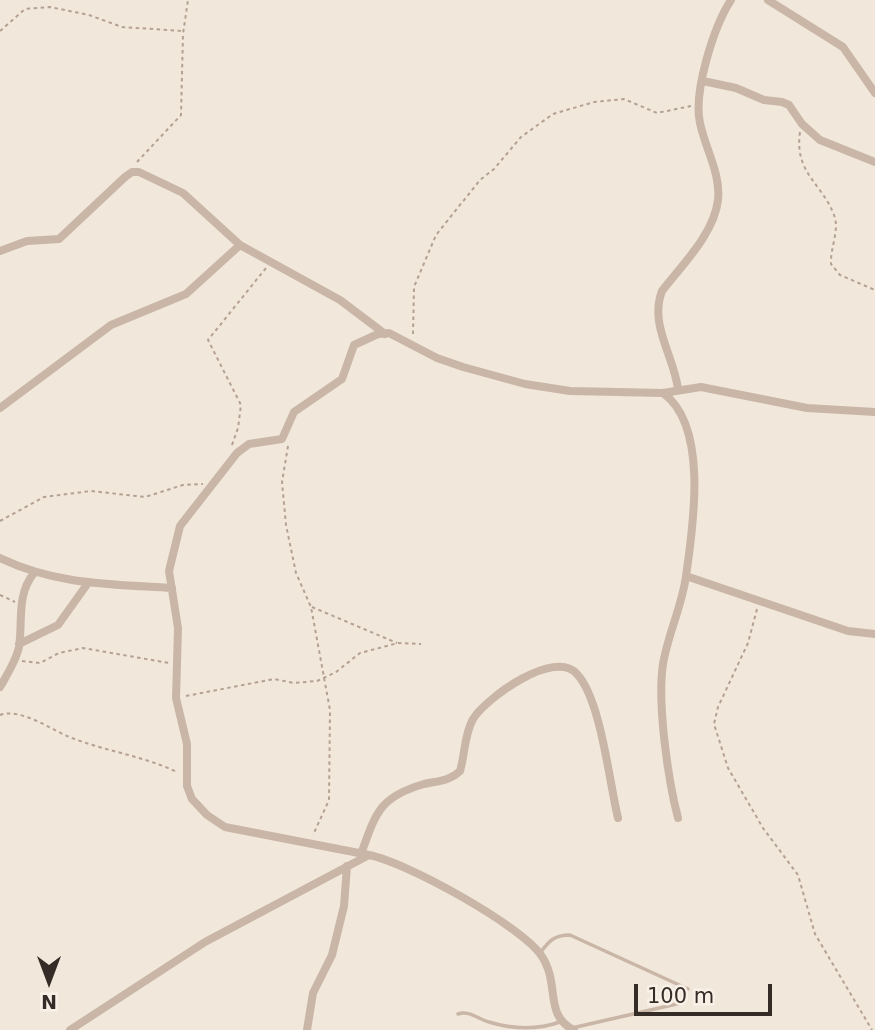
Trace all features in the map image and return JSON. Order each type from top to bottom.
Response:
[{"type":"street","points":[[678,389],[674,365],[658,322],[658,303],[662,291],[709,227],[718,199],[716,179],[699,121],[698,104],[719,19],[731,0]]},
{"type":"street","points":[[768,0],[843,47],[875,93]]},
{"type":"street","points":[[703,81],[729,86],[764,100],[782,102],[794,111],[802,124],[833,147],[875,162]]},
{"type":"street","points":[[0,251],[27,241],[55,240],[64,236],[85,213],[132,172],[139,172],[183,193],[240,245],[340,300],[385,334],[463,367],[535,386],[604,393],[663,393],[678,389],[719,388],[807,408],[875,412]]},
{"type":"street","points":[[0,408],[111,325],[186,294],[240,245]]},
{"type":"street","points":[[385,334],[354,345],[342,379],[294,412],[282,439],[244,447],[180,526],[169,571],[177,628],[176,698],[187,744],[186,777],[192,799],[207,815],[225,827],[381,857],[445,887],[540,953],[549,969],[560,1022],[572,1029]]},
{"type":"street","points":[[663,393],[673,400],[686,428],[695,478],[686,576],[663,663],[661,690],[670,787],[678,818]]},
{"type":"street","points":[[0,558],[34,573],[88,583],[172,588]]},
{"type":"street","points":[[0,687],[19,644],[21,605],[24,591],[34,573]]},
{"type":"street","points":[[686,576],[758,603],[848,631],[875,634]]},
{"type":"street","points":[[19,644],[58,625],[88,583]]},
{"type":"street","points":[[70,1030],[205,942],[365,855],[377,810],[385,801],[423,785],[454,777],[460,771],[474,717],[522,679],[549,666],[573,670],[578,674],[595,705],[618,818]]},
{"type":"street","points":[[306,1030],[313,993],[332,955],[344,906],[347,866]]},
{"type":"lane","points":[[540,953],[550,940],[559,935],[570,935],[688,989]]},
{"type":"lane","points":[[572,1029],[681,1003]]},
{"type":"lane","points":[[458,1014],[469,1013],[487,1021],[526,1029],[548,1027],[560,1022]]},
{"type":"path","points":[[132,172],[139,159],[181,115],[183,31],[188,0]]},
{"type":"path","points":[[0,30],[25,9],[57,7],[122,27],[183,31]]},
{"type":"path","points":[[414,345],[414,287],[436,235],[480,180],[495,169],[521,137],[553,114],[594,102],[624,99],[657,113],[698,104]]},
{"type":"path","points":[[802,124],[799,139],[801,160],[836,222],[831,264],[840,275],[875,290]]},
{"type":"path","points":[[231,447],[238,428],[241,405],[208,340],[271,261]]},
{"type":"path","points":[[289,438],[282,482],[286,526],[296,573],[311,607],[330,710],[329,800],[319,825],[308,842]]},
{"type":"path","points":[[0,521],[44,496],[91,491],[145,497],[183,485],[214,484]]},
{"type":"path","points":[[0,595],[21,605]]},
{"type":"path","points":[[758,603],[748,643],[718,707],[714,724],[728,768],[763,828],[798,875],[815,934],[872,1030]]},
{"type":"path","points":[[311,607],[398,643]]},
{"type":"path","points":[[176,698],[242,683],[274,679],[309,682],[326,678],[360,653],[398,643],[421,644]]},
{"type":"path","points":[[14,660],[40,663],[59,653],[83,648],[176,664]]},
{"type":"path","points":[[0,715],[18,715],[106,751],[147,759],[186,777]]}]
